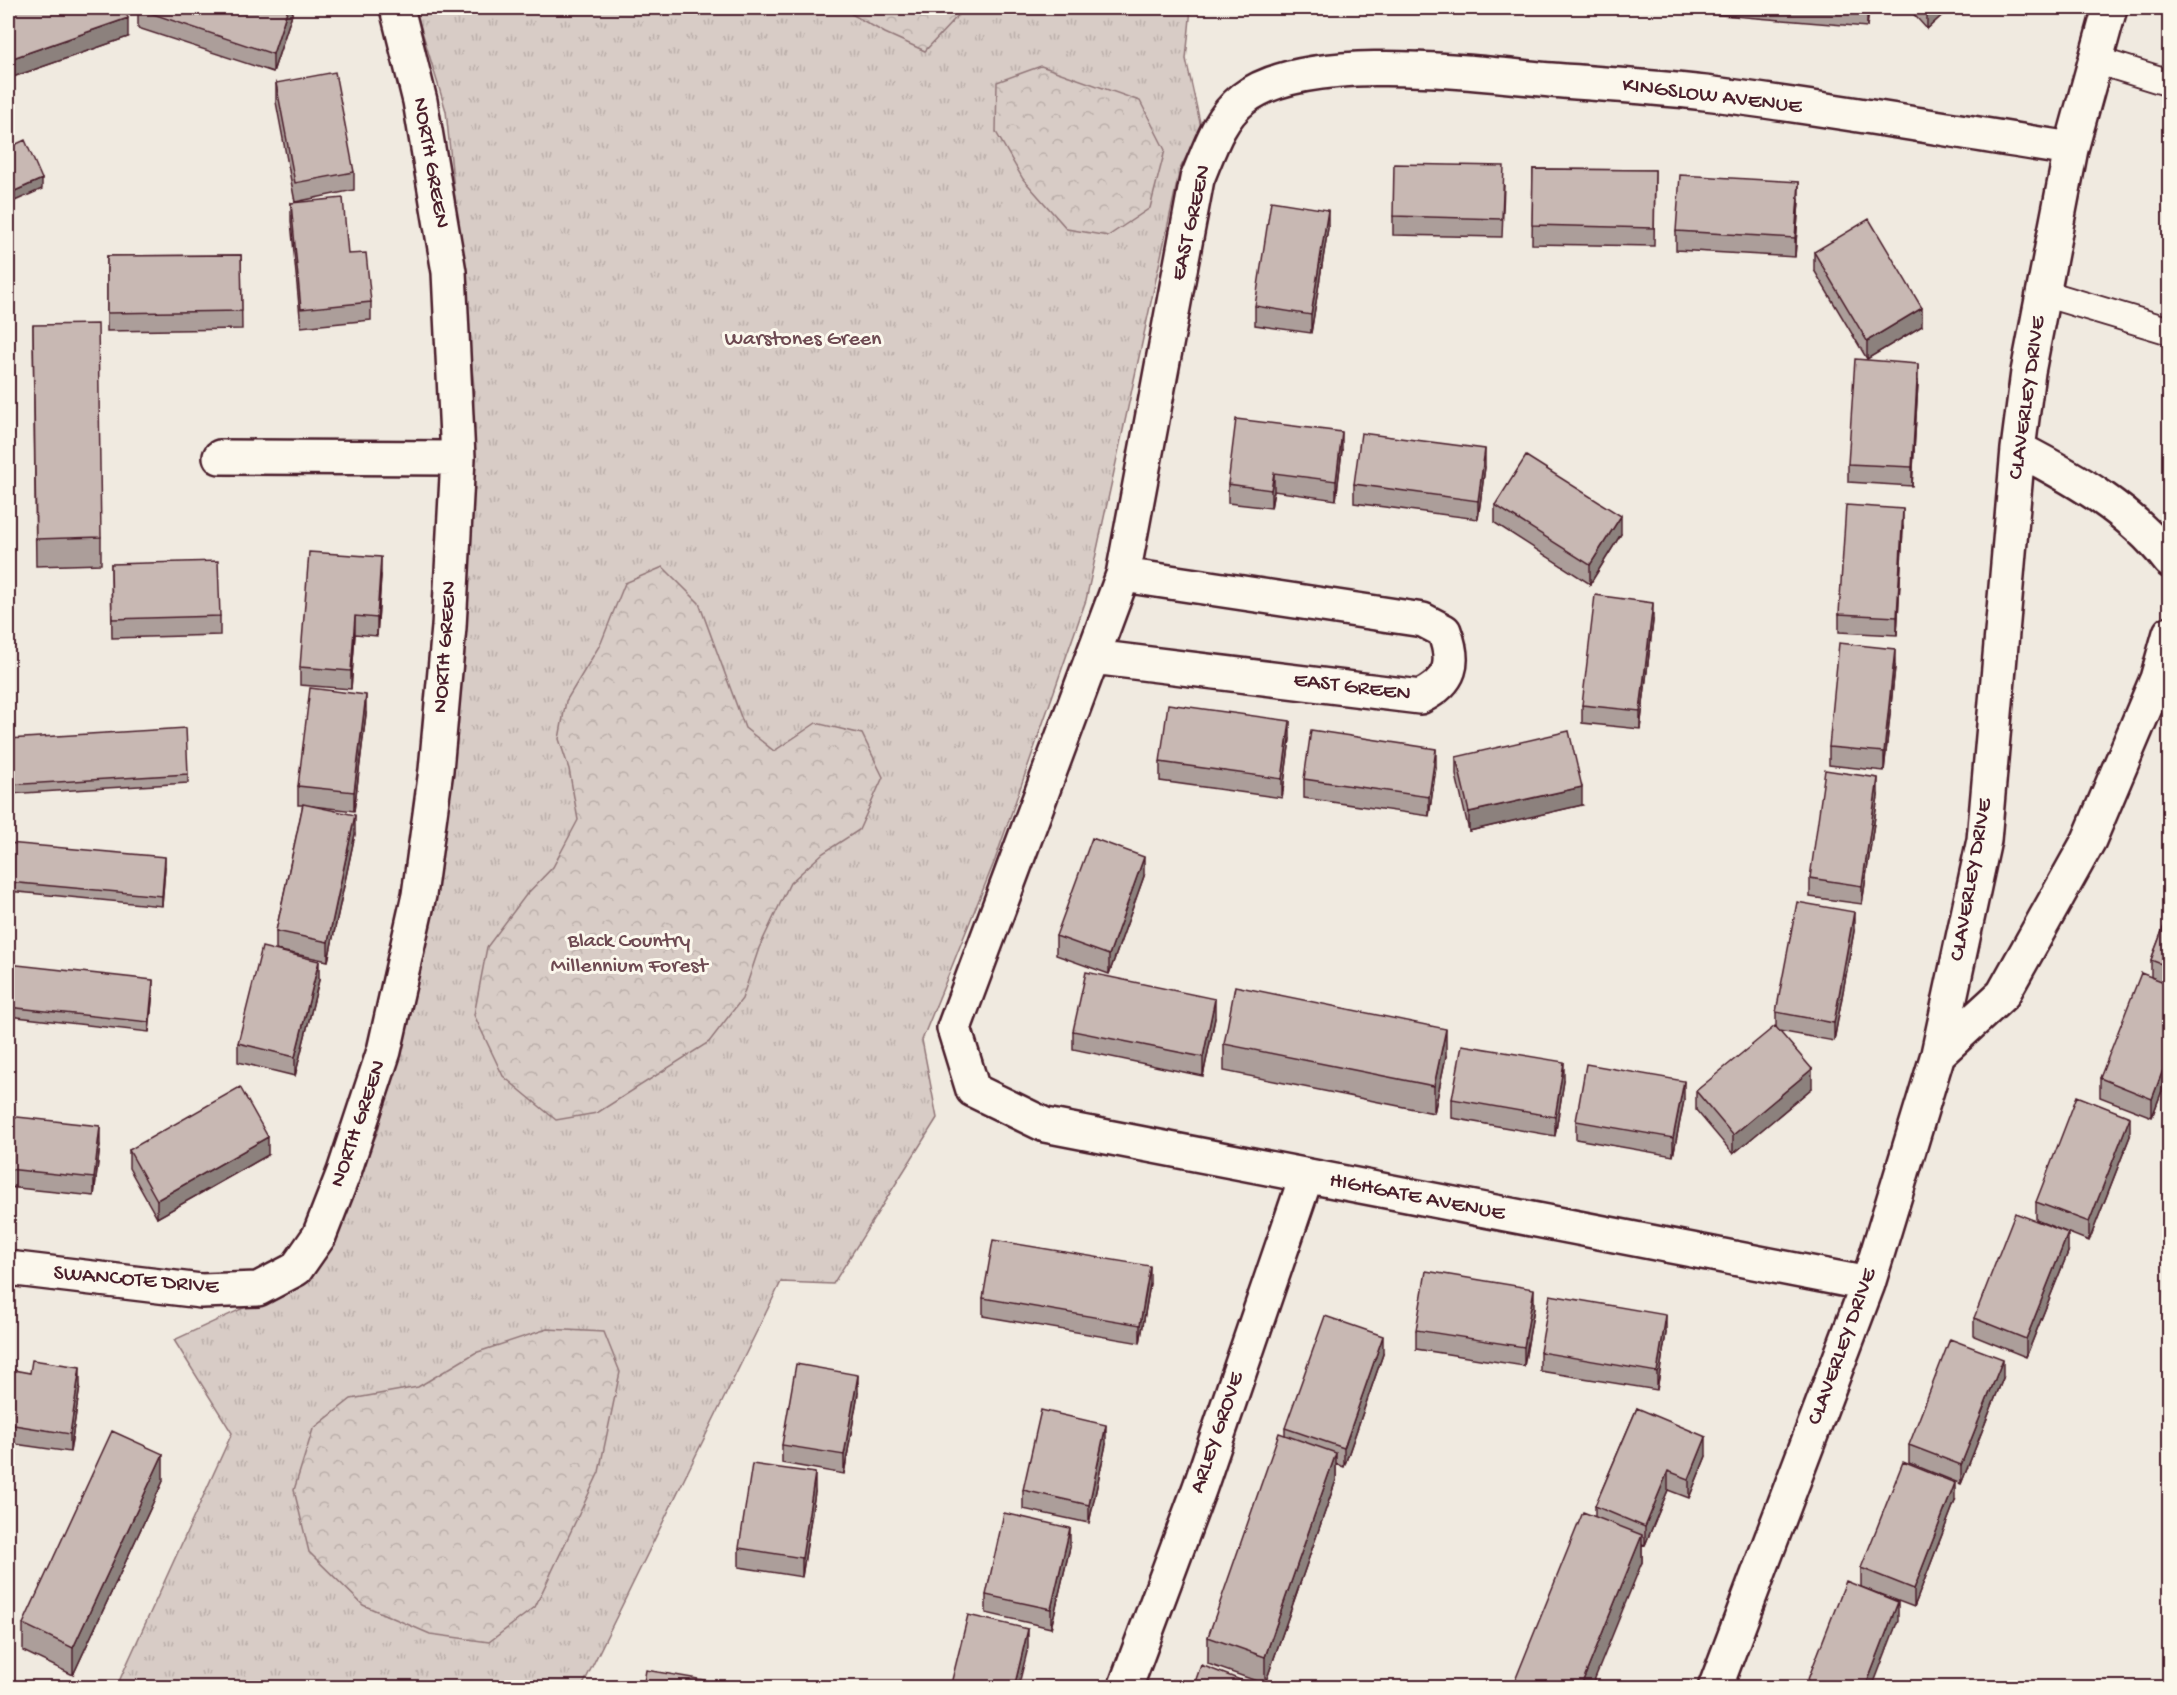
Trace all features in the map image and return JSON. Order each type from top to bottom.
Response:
[{"type":"street","name":"NORTH GREEN","points":[[296,1269],[319,1236],[380,1062],[419,895],[436,770],[449,627],[458,458],[449,272],[420,101],[397,8]]},
{"type":"street","name":"CLAVERLEY DRIVE","points":[[1714,1688],[1868,1284],[1938,1054],[1984,840],[2018,449],[2028,372],[2071,148],[2110,8]]},
{"type":"street","name":"KINGSLOW AVENUE","points":[[1351,69],[1436,70],[1705,93],[2071,148]]},
{"type":"street","name":"EAST GREEN","points":[[973,1090],[954,1028],[1123,574],[1197,179],[1219,125],[1244,99],[1271,86],[1308,74],[1351,69]]},
{"type":"street","points":[[2018,449],[2082,483],[2152,537],[2169,561]]},
{"type":"street","points":[[220,456],[458,458]]},
{"type":"street","name":"EAST GREEN","points":[[1094,657],[1420,697],[1436,688],[1446,675],[1452,653],[1444,631],[1423,620],[1123,574]]},
{"type":"street","points":[[1938,1054],[2003,994],[2089,840],[2157,679],[2169,633]]},
{"type":"street","name":"HIGHGATE AVENUE","points":[[973,1090],[1045,1125],[1868,1284]]},
{"type":"street","name":"ARLEY GROVE","points":[[1125,1688],[1200,1487],[1306,1177]]},
{"type":"street","name":"SWANCOTE DRIVE","points":[[8,1268],[201,1292],[258,1289],[296,1269]]},
{"type":"lane","points":[[2095,60],[2169,83]]},
{"type":"lane","points":[[2043,293],[2169,331]]},
{"type":"green space","name":"Warstones Green","points":[[415,8],[1191,8],[1186,59],[1201,127],[1180,169],[1086,600],[995,860],[922,1040],[937,1118],[833,1284],[781,1282],[582,1687],[116,1688],[232,1433],[174,1340],[313,1276],[378,1131],[428,913],[465,621],[474,387],[446,111]]},
{"type":"green space","points":[[841,8],[965,8],[925,51],[885,33]]},
{"type":"green space","points":[[1041,66],[1140,101],[1165,150],[1150,208],[1108,236],[1067,229],[1023,179],[996,132],[997,82]]},
{"type":"green space","name":"Black Country Millennium Forest","points":[[663,567],[699,603],[745,728],[774,751],[816,723],[862,734],[883,777],[859,830],[823,853],[790,883],[759,948],[742,999],[709,1042],[597,1113],[556,1120],[503,1076],[474,1015],[487,947],[526,895],[553,867],[578,820],[569,769],[559,739],[566,701],[601,643],[625,583]]},
{"type":"green space","points":[[547,1329],[604,1332],[620,1372],[599,1472],[535,1607],[489,1642],[430,1634],[363,1605],[309,1552],[294,1490],[313,1429],[351,1399],[418,1387],[475,1353]]},
{"type":"building","points":[[8,8],[124,8],[128,18],[10,59]]},
{"type":"building","points":[[138,8],[288,8],[273,54]]},
{"type":"building","points":[[335,72],[354,172],[295,183],[276,83]]},
{"type":"building","points":[[25,140],[42,179],[8,194],[8,148]]},
{"type":"building","points":[[1394,164],[1504,166],[1502,219],[1393,216]]},
{"type":"building","points":[[1533,169],[1655,170],[1654,228],[1532,225]]},
{"type":"building","points":[[1680,175],[1799,182],[1795,238],[1676,231]]},
{"type":"building","points":[[343,198],[348,254],[366,253],[371,302],[301,309],[291,203]]},
{"type":"building","points":[[1271,201],[1328,210],[1311,315],[1255,306]]},
{"type":"building","points":[[1869,219],[1922,308],[1867,341],[1814,252]]},
{"type":"building","points":[[241,255],[242,311],[107,313],[107,256]]},
{"type":"building","points":[[98,324],[101,537],[36,539],[33,325]]},
{"type":"building","points":[[1855,359],[1918,364],[1912,467],[1848,464]]},
{"type":"building","points":[[1236,419],[1342,432],[1336,481],[1274,473],[1271,490],[1228,484]]},
{"type":"building","points":[[1361,433],[1485,449],[1478,501],[1354,484]]},
{"type":"building","points":[[1526,456],[1621,516],[1590,565],[1495,505]]},
{"type":"building","points":[[1846,505],[1903,509],[1897,617],[1839,614]]},
{"type":"building","points":[[309,552],[381,557],[377,618],[355,616],[351,671],[300,667]]},
{"type":"building","points":[[218,561],[220,616],[112,619],[111,564]]},
{"type":"building","points":[[1595,595],[1653,603],[1640,711],[1582,705]]},
{"type":"building","points":[[1839,643],[1895,649],[1884,752],[1829,747]]},
{"type":"building","points":[[310,688],[366,695],[354,792],[298,786]]},
{"type":"building","points":[[1168,704],[1290,721],[1282,779],[1160,762]]},
{"type":"building","points":[[186,728],[188,774],[8,785],[8,739]]},
{"type":"building","points":[[1311,730],[1436,749],[1429,797],[1304,779]]},
{"type":"building","points":[[1569,731],[1582,787],[1469,812],[1456,757]]},
{"type":"building","points":[[1825,770],[1878,778],[1862,886],[1810,878]]},
{"type":"building","points":[[303,804],[355,815],[328,942],[276,931]]},
{"type":"building","points":[[1092,838],[1144,857],[1109,955],[1056,936]]},
{"type":"building","points":[[8,843],[165,857],[162,896],[8,882]]},
{"type":"building","points":[[1797,902],[1854,912],[1834,1023],[1776,1012]]},
{"type":"building","points":[[2169,913],[2169,967],[2151,960]]},
{"type":"building","points":[[262,947],[319,961],[295,1057],[238,1043]]},
{"type":"building","points":[[8,964],[153,980],[149,1022],[8,1007]]},
{"type":"building","points":[[1086,972],[1215,999],[1203,1057],[1073,1031]]},
{"type":"building","points":[[2141,973],[2169,984],[2169,1054],[2152,1099],[2100,1078]]},
{"type":"building","points":[[1235,986],[1446,1029],[1434,1086],[1224,1044]]},
{"type":"building","points":[[1775,1026],[1812,1069],[1733,1135],[1696,1091]]},
{"type":"building","points":[[1462,1045],[1564,1062],[1555,1117],[1452,1099]]},
{"type":"building","points":[[1586,1064],[1684,1081],[1673,1138],[1576,1121]]},
{"type":"building","points":[[240,1087],[268,1137],[157,1200],[129,1150]]},
{"type":"building","points":[[2077,1096],[2130,1117],[2089,1222],[2036,1202]]},
{"type":"building","points":[[8,1116],[100,1126],[94,1178],[8,1169]]},
{"type":"building","points":[[2015,1213],[2068,1233],[2026,1339],[1974,1318]]},
{"type":"building","points":[[993,1240],[1150,1266],[1140,1325],[983,1298]]},
{"type":"building","points":[[1426,1271],[1534,1289],[1524,1347],[1416,1330]]},
{"type":"building","points":[[1550,1295],[1666,1315],[1657,1372],[1540,1352]]},
{"type":"building","points":[[1325,1316],[1383,1336],[1344,1448],[1285,1428]]},
{"type":"building","points":[[1950,1339],[2003,1359],[1961,1465],[1909,1445]]},
{"type":"building","points":[[32,1360],[80,1367],[70,1434],[8,1424],[8,1369],[30,1373]]},
{"type":"building","points":[[796,1364],[858,1375],[844,1455],[782,1445]]},
{"type":"building","points":[[1637,1408],[1706,1437],[1689,1479],[1668,1471],[1645,1527],[1595,1506]]},
{"type":"building","points":[[1041,1410],[1106,1425],[1089,1505],[1023,1490]]},
{"type":"building","points":[[112,1431],[163,1454],[73,1648],[23,1624]]},
{"type":"building","points":[[1279,1433],[1336,1453],[1265,1657],[1208,1637]]},
{"type":"building","points":[[1903,1462],[1955,1483],[1914,1589],[1861,1568]]},
{"type":"building","points":[[752,1464],[815,1473],[802,1558],[739,1548]]},
{"type":"building","points":[[1583,1512],[1642,1535],[1580,1688],[1512,1688]]},
{"type":"building","points":[[1004,1513],[1070,1528],[1051,1609],[986,1595]]},
{"type":"building","points":[[1846,1581],[1898,1602],[1865,1688],[1805,1688],[1805,1687]]},
{"type":"building","points":[[968,1615],[1028,1629],[1014,1688],[950,1688]]},
{"type":"building","points":[[1201,1665],[1259,1687],[1259,1688],[1193,1688]]},
{"type":"building","points":[[646,1670],[739,1686],[738,1688],[643,1688]]}]
